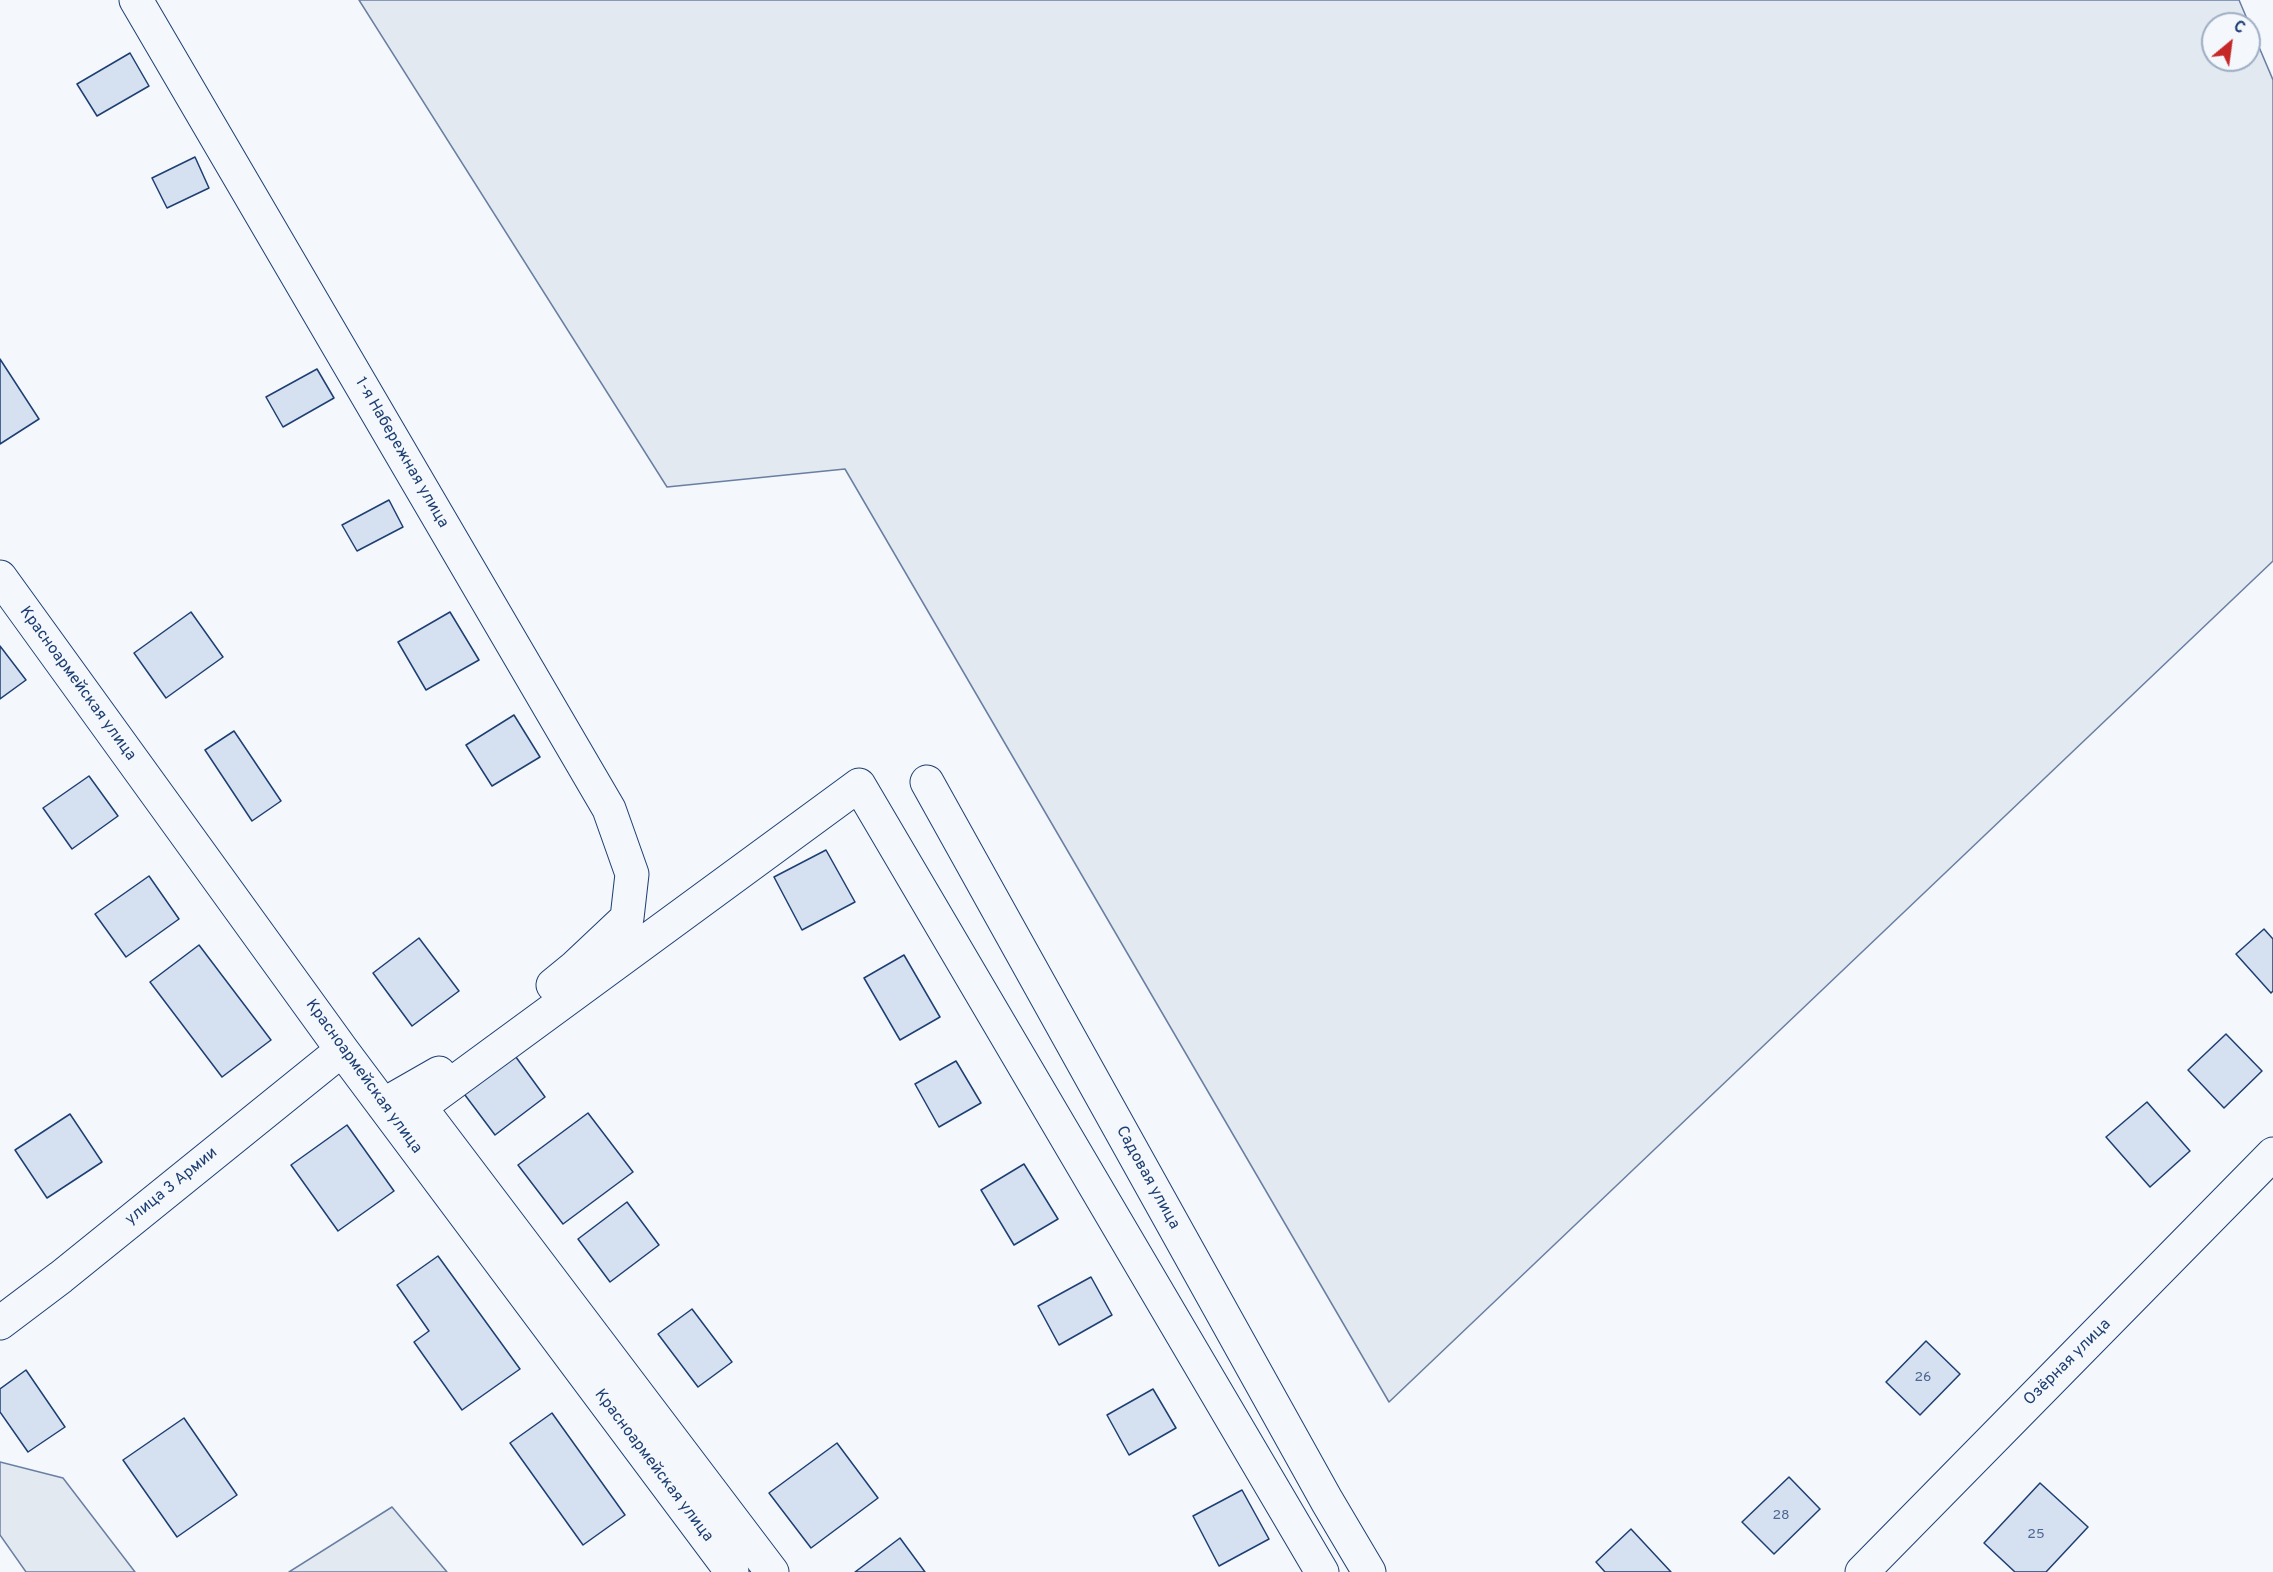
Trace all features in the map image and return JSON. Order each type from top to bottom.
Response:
[{"type":"street","name":"1-я Набережная улица","points":[[136,0],[609,809],[632,874],[627,918],[575,967],[451,1067],[383,1105]]},
{"type":"street","name":"Красноармейская улица","points":[[0,577],[342,1050],[732,1572]]},
{"type":"street","name":"Садовая улица","points":[[927,782],[1327,1501],[1369,1572]]},
{"type":"street","points":[[772,1572],[420,1107],[859,785],[1322,1572]]},
{"type":"street","name":"улица 3 Армии","points":[[0,1323],[61,1277],[342,1050]]},
{"type":"street","name":"Озёрная улица","points":[[1862,1572],[2273,1154]]},
{"type":"shaded area","points":[[359,0],[2239,0],[2244,12],[2201,12],[2201,72],[2261,72],[2261,52],[2273,80],[2273,561],[1389,1402],[845,469],[667,487]]},
{"type":"shaded area","points":[[0,1462],[63,1478],[135,1572],[26,1572],[0,1535]]},
{"type":"shaded area","points":[[392,1507],[447,1572],[289,1572]]},
{"type":"building","points":[[130,53],[149,86],[97,116],[77,84]]},
{"type":"building","points":[[195,157],[209,188],[167,208],[152,178]]},
{"type":"building","points":[[0,359],[39,419],[0,444]]},
{"type":"building","points":[[317,369],[334,398],[283,427],[266,397]]},
{"type":"building","points":[[389,500],[403,527],[357,551],[342,525]]},
{"type":"building","points":[[191,612],[223,657],[166,698],[134,653]]},
{"type":"building","points":[[450,612],[479,660],[426,690],[398,642]]},
{"type":"building","points":[[0,646],[26,680],[0,699]]},
{"type":"building","points":[[514,715],[540,757],[492,786],[466,745]]},
{"type":"building","points":[[234,731],[281,801],[252,821],[205,750]]},
{"type":"building","points":[[89,776],[118,816],[72,849],[43,808]]},
{"type":"building","points":[[826,850],[855,902],[802,930],[774,877]]},
{"type":"building","points":[[149,876],[179,919],[126,957],[95,914]]},
{"type":"building","points":[[2264,929],[2273,939],[2273,991],[2271,993],[2236,954]]},
{"type":"building","points":[[419,938],[459,991],[412,1026],[373,973]]},
{"type":"building","points":[[199,945],[271,1040],[222,1077],[150,982]]},
{"type":"building","points":[[904,955],[940,1017],[900,1040],[864,978]]},
{"type":"building","points":[[2226,1034],[2262,1071],[2224,1108],[2188,1070]]},
{"type":"building","points":[[513,1053],[545,1097],[495,1135],[462,1091]]},
{"type":"building","points":[[956,1061],[981,1103],[939,1127],[915,1084]]},
{"type":"building","points":[[2147,1102],[2190,1151],[2150,1187],[2106,1137]]},
{"type":"building","points":[[588,1113],[633,1172],[563,1224],[518,1165]]},
{"type":"building","points":[[70,1114],[102,1162],[47,1198],[15,1150]]},
{"type":"building","points":[[347,1125],[394,1191],[338,1231],[291,1165]]},
{"type":"building","points":[[1024,1164],[1058,1219],[1014,1245],[981,1190]]},
{"type":"building","points":[[627,1202],[659,1245],[610,1282],[578,1239]]},
{"type":"building","points":[[438,1256],[520,1369],[462,1410],[414,1342],[429,1331],[397,1285]]},
{"type":"building","points":[[1091,1277],[1112,1315],[1059,1345],[1038,1306]]},
{"type":"building","points":[[692,1309],[732,1362],[698,1387],[658,1334]]},
{"type":"building","points":[[1926,1341],[1960,1374],[1920,1415],[1886,1382]]},
{"type":"building","points":[[26,1370],[65,1427],[28,1452],[0,1412],[0,1389]]},
{"type":"building","points":[[1153,1389],[1176,1428],[1129,1455],[1107,1415]]},
{"type":"building","points":[[552,1413],[625,1515],[583,1545],[510,1443]]},
{"type":"building","points":[[184,1418],[237,1495],[177,1537],[123,1460]]},
{"type":"building","points":[[837,1443],[878,1498],[811,1548],[769,1493]]},
{"type":"building","points":[[1789,1477],[1820,1509],[1774,1554],[1742,1522]]},
{"type":"building","points":[[2040,1483],[2088,1527],[2046,1572],[2015,1572],[1984,1543]]},
{"type":"building","points":[[1242,1490],[1269,1539],[1219,1566],[1193,1516]]},
{"type":"building","points":[[1631,1529],[1671,1572],[1605,1572],[1596,1562]]},
{"type":"building","points":[[900,1538],[925,1572],[855,1572]]}]
